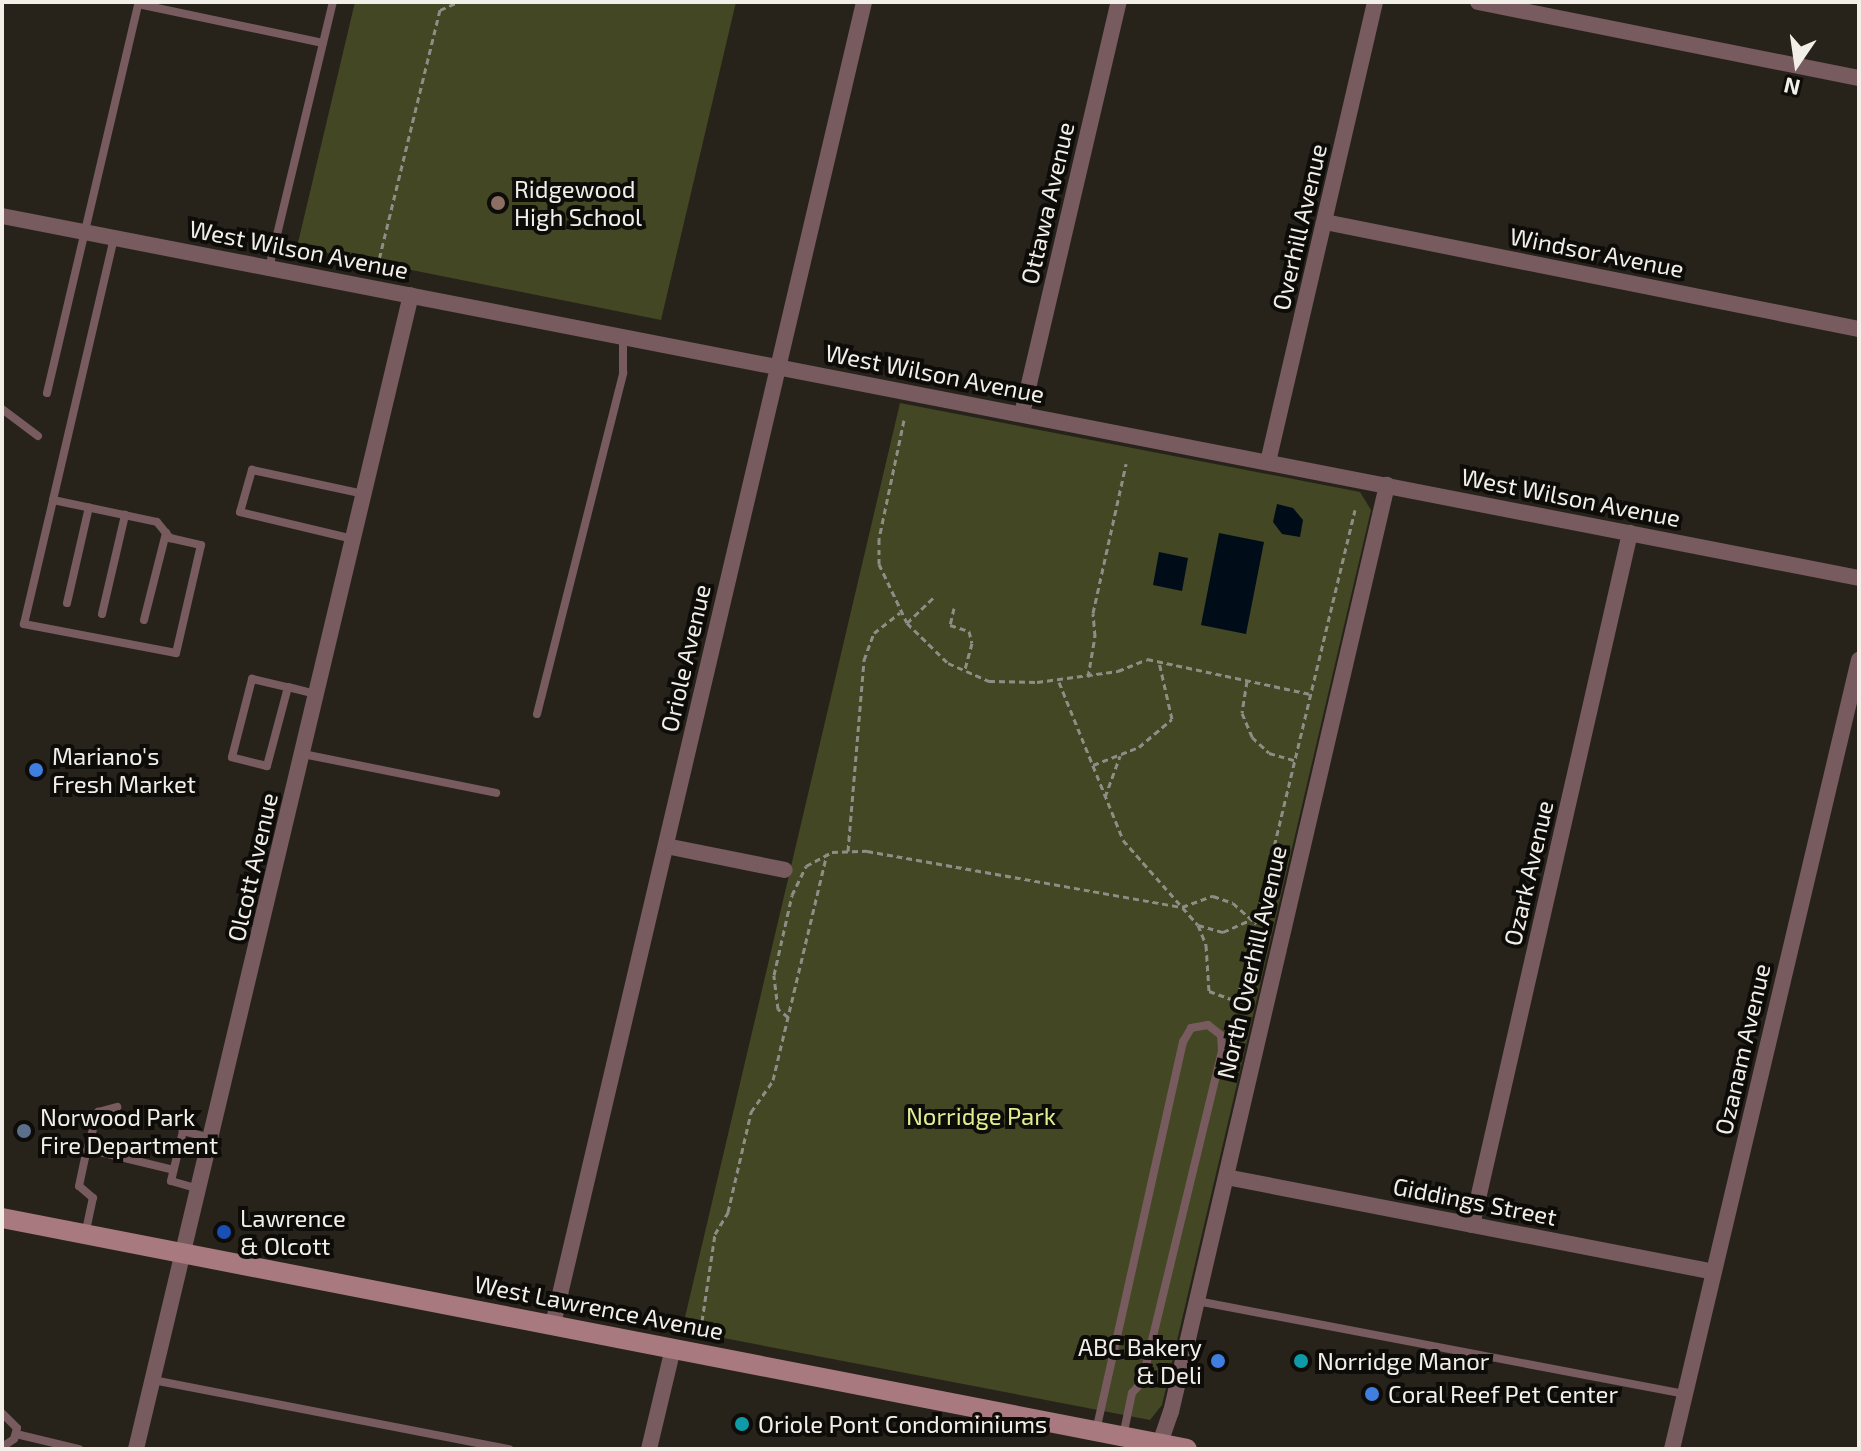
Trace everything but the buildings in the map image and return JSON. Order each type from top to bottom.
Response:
[{"type":"main road","name":"West Lawrence Avenue","points":[[2,1218],[1123,1436],[1159,1446],[1187,1449]]},
{"type":"street","name":"Oriole Avenue","points":[[553,1324],[864,2]]},
{"type":"street","name":"Ottawa Avenue","points":[[1022,414],[1119,2]]},
{"type":"street","name":"Overhill Avenue","points":[[1268,462],[1375,2]]},
{"type":"street","points":[[1478,2],[1859,78]]},
{"type":"street","name":"West Wilson Avenue","points":[[2,216],[1859,578]]},
{"type":"street","name":"Windsor Avenue","points":[[1325,222],[1859,329]]},
{"type":"street","name":"Olcott Avenue","points":[[136,1449],[411,295]]},
{"type":"street","name":"North Overhill Avenue","points":[[1159,1446],[1197,1301],[1387,485]]},
{"type":"street","name":"Ozark Avenue","points":[[1472,1225],[1630,533]]},
{"type":"street","name":"Ozanam Avenue","points":[[1672,1449],[1859,660]]},
{"type":"street","points":[[666,846],[785,870]]},
{"type":"street","name":"Giddings Street","points":[[1226,1177],[1714,1272]]},
{"type":"street","points":[[649,1449],[673,1348]]},
{"type":"lane","points":[[269,268],[333,2]]},
{"type":"lane","points":[[47,393],[139,3],[323,43]]},
{"type":"lane","points":[[53,500],[157,522],[166,533],[201,545],[176,653],[24,624],[114,238]]},
{"type":"lane","points":[[537,714],[623,373],[623,336]]},
{"type":"lane","points":[[2,409],[38,436]]},
{"type":"lane","points":[[354,539],[240,512],[252,470],[364,494]]},
{"type":"lane","points":[[67,603],[89,507]]},
{"type":"lane","points":[[102,614],[125,515]]},
{"type":"lane","points":[[144,620],[166,533]]},
{"type":"lane","points":[[288,687],[267,766],[232,757],[252,679],[288,687],[317,694]]},
{"type":"lane","points":[[303,754],[496,793]]},
{"type":"lane","points":[[1096,1431],[1183,1042],[1191,1028],[1208,1025],[1221,1035],[1222,1051],[1142,1382],[1132,1393],[1123,1436]]},
{"type":"lane","points":[[85,1235],[93,1198],[79,1186],[87,1149],[98,1112],[117,1107]]},
{"type":"lane","points":[[154,1116],[179,1122],[183,1131],[171,1181],[199,1189]]},
{"type":"lane","points":[[183,1131],[212,1138]]},
{"type":"lane","points":[[87,1149],[174,1170]]},
{"type":"lane","points":[[1197,1301],[1685,1394]]},
{"type":"lane","points":[[153,1380],[509,1449]]},
{"type":"lane","points":[[2,1413],[12,1418],[16,1434]]},
{"type":"lane","points":[[2,1447],[16,1434]]},
{"type":"lane","points":[[16,1434],[79,1449]]},
{"type":"path","points":[[377,268],[440,10],[458,2]]},
{"type":"path","points":[[904,420],[877,552],[900,613],[907,623],[964,672],[989,681],[1059,682],[1088,677],[1147,659],[1310,694]]},
{"type":"path","points":[[1088,677],[1095,636],[1093,613],[1126,464]]},
{"type":"path","points":[[1059,682],[1129,851],[1198,925],[1206,945],[1209,991],[1237,1001],[1355,510]]},
{"type":"path","points":[[907,623],[936,595]]},
{"type":"path","points":[[954,608],[950,625],[969,631],[972,643],[964,672]]},
{"type":"path","points":[[848,851],[857,782],[864,660],[874,633],[900,613]]},
{"type":"path","points":[[1092,765],[1120,756],[1152,739],[1172,719],[1159,662]]},
{"type":"path","points":[[1247,681],[1242,713],[1252,737],[1269,753],[1294,760]]},
{"type":"path","points":[[1105,797],[1120,756]]},
{"type":"path","points":[[788,1017],[778,1009],[774,975],[792,895],[806,866],[827,853],[848,851],[1182,907],[1222,898],[1240,908],[1248,921],[1256,924]]},
{"type":"path","points":[[702,1321],[715,1234],[728,1212],[751,1112],[773,1080],[827,853]]},
{"type":"path","points":[[1198,925],[1223,932],[1248,921]]},
{"type":"green space","name":"Ridgewood High School","points":[[355,2],[736,2],[661,320],[297,247]]},
{"type":"green space","name":"Norridge Park","points":[[900,403],[1360,492],[1371,510],[1162,1405],[1150,1420],[682,1330]]},
{"type":"water","points":[[1277,504],[1293,508],[1303,520],[1300,537],[1282,534],[1273,522]]},
{"type":"water","points":[[1219,533],[1264,542],[1246,634],[1201,625]]},
{"type":"water","points":[[1159,552],[1188,558],[1182,591],[1153,585]]},
{"type":"place","name":"Ridgewood High School","points":[[498,203]]},
{"type":"place","name":"Mariano's Fresh Market","points":[[36,770]]},
{"type":"place","name":"Norwood Park Fire Department","points":[[24,1131]]},
{"type":"place","name":"Lawrence & Olcott","points":[[224,1232]]},
{"type":"place","name":"ABC Bakery & Deli","points":[[1218,1361]]},
{"type":"place","name":"Norridge Manor","points":[[1301,1361]]},
{"type":"place","name":"Coral Reef Pet Center","points":[[1372,1394]]},
{"type":"place","name":"Oriole Pont Condominiums","points":[[742,1424]]}]
